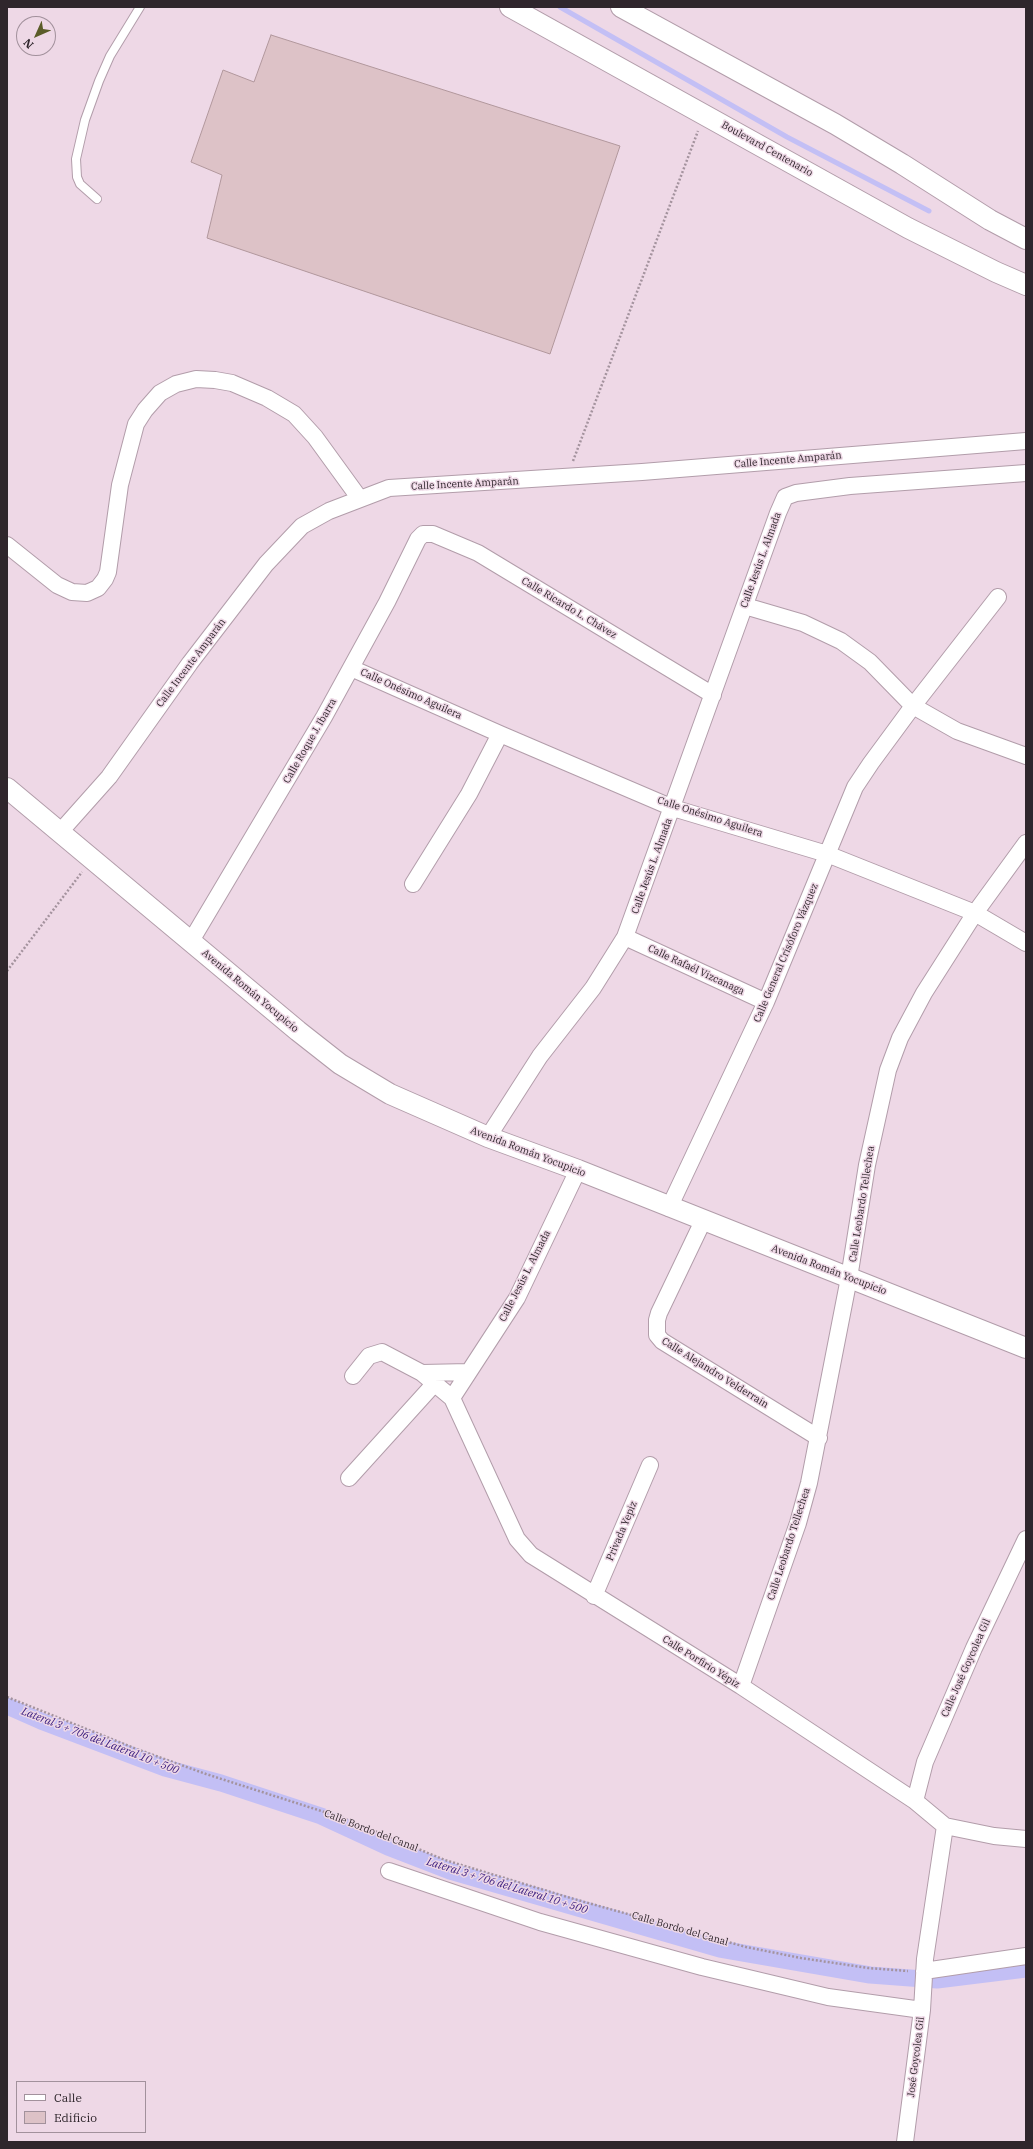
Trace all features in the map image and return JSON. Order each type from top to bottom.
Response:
[{"type":"street","name":"Boulevard Centenario","points":[[510,7],[908,228],[996,272],[1026,285]]},
{"type":"street","points":[[621,7],[835,124],[902,164],[990,220],[1026,239]]},
{"type":"street","points":[[7,545],[57,585],[72,592],[87,593],[98,588],[108,572],[120,485],[136,424],[145,410],[160,393],[176,384],[196,379],[232,383],[267,398],[294,414],[315,437],[360,499]]},
{"type":"street","name":"Calle Incente Amparán","points":[[63,835],[109,776],[190,663],[285,543],[302,526],[320,514],[388,488],[567,477],[1026,440]]},
{"type":"street","name":"Calle Jesús L. Almada","points":[[488,1137],[540,1056],[593,988],[625,938],[778,513],[786,497],[796,492],[850,486],[1026,473]]},
{"type":"street","name":"Calle Ricardo L. Chávez","points":[[420,536],[433,534],[478,553],[713,695]]},
{"type":"street","name":"Calle Roque J. Ibarra","points":[[191,941],[279,794],[351,668],[420,536]]},
{"type":"street","name":"Calle General Crisóforo Vázquez","points":[[669,1208],[766,1002],[856,787],[870,763],[998,597]]},
{"type":"street","points":[[745,606],[803,623],[841,641],[870,662],[913,706],[957,731],[1026,756]]},
{"type":"street","name":"Calle Onésimo Aguilera","points":[[351,668],[673,808],[828,854],[975,913],[1026,943]]},
{"type":"street","points":[[413,884],[469,794],[500,734]]},
{"type":"street","name":"Avenida Román Yocupicio","points":[[7,788],[298,1031],[340,1064],[390,1094],[488,1137],[578,1170],[669,1208],[1026,1348]]},
{"type":"street","name":"Calle Leobardo Tellechea","points":[[740,1686],[798,1522],[819,1438],[849,1278],[867,1165],[888,1070],[900,1038],[924,993],[975,913],[1026,843]]},
{"type":"street","name":"Calle Leobardo Tellechea","points":[[1011,863],[1026,851]]},
{"type":"street","name":"Calle Rafaél Vizcanaga","points":[[625,938],[766,1002]]},
{"type":"street","name":"Calle Jesús L. Almada","points":[[452,1398],[517,1298],[578,1170]]},
{"type":"street","name":"Calle Alejandro Velderrain","points":[[703,1221],[656,1320],[657,1335],[662,1341],[819,1438]]},
{"type":"street","points":[[353,1376],[369,1356],[378,1352],[422,1373],[452,1398]]},
{"type":"street","points":[[422,1373],[469,1372]]},
{"type":"street","points":[[349,1478],[435,1383]]},
{"type":"street","name":"Calle Porfirio Yépiz","points":[[452,1398],[517,1539],[524,1549],[594,1596],[740,1686],[915,1801],[945,1826],[994,1836],[1026,1839]]},
{"type":"street","name":"Privada Yepiz","points":[[594,1596],[650,1465]]},
{"type":"street","name":"Calle José Goycolea Gil","points":[[915,1801],[920,1776],[928,1755],[974,1648],[1026,1539]]},
{"type":"street","points":[[945,1826],[924,1972],[1026,1956]]},
{"type":"street","points":[[389,1871],[540,1922],[702,1967],[828,1997],[922,2004]]},
{"type":"street","name":"José Goycolea Gil","points":[[905,2142],[922,2004],[924,1972]]},
{"type":"lane","points":[[97,199],[80,184],[77,177],[76,159],[85,120],[99,81],[110,56],[140,7]]},
{"type":"path","points":[[567,477],[704,114]]},
{"type":"path","points":[[7,971],[90,857]]},
{"type":"path","name":"Calle Bordo del Canal","points":[[7,1697],[134,1748],[206,1774],[343,1818],[445,1860],[574,1899],[746,1947],[802,1958],[868,1968],[924,1972]]},
{"type":"building","points":[[271,35],[620,146],[550,354],[207,238],[222,175],[191,162],[223,70],[254,82]]},
{"type":"waterway","points":[[560,7],[787,137],[929,211]]},
{"type":"waterway","name":"Lateral 3 + 706 del Lateral 10 + 500","points":[[7,1706],[41,1721],[165,1768],[221,1783],[321,1816],[388,1847],[450,1871],[720,1949],[870,1975],[937,1980],[1026,1969]]}]
